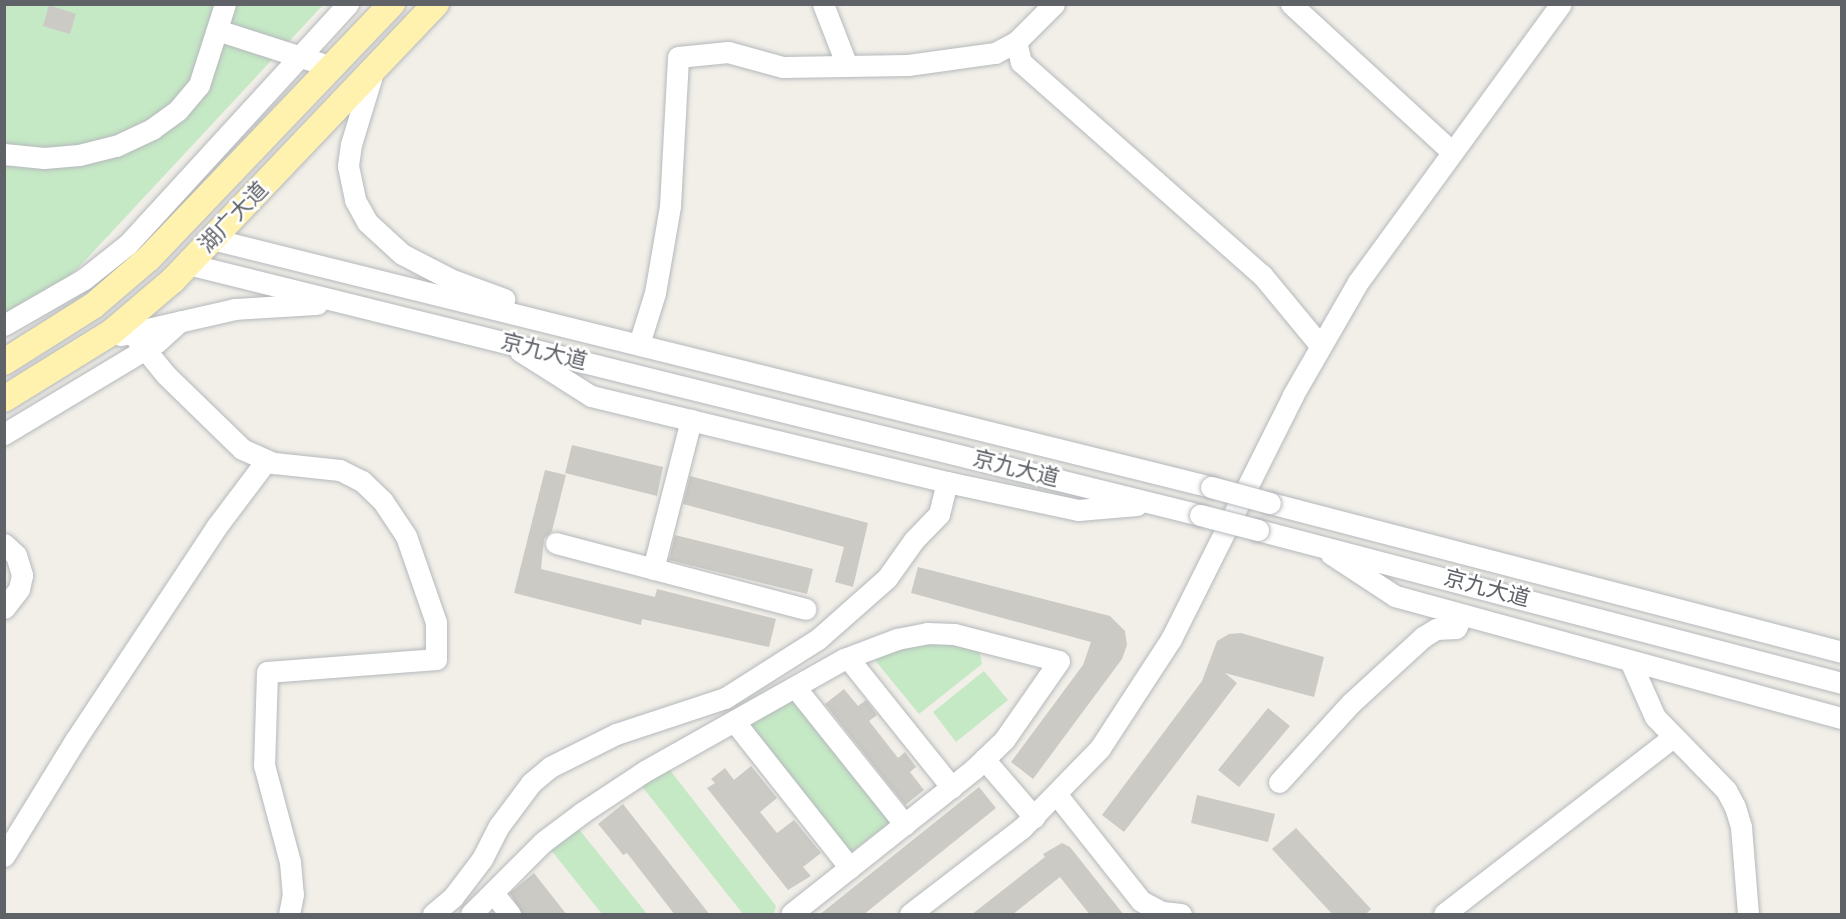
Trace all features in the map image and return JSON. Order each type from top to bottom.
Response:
[{"type":"main road","name":"湖广大道","points":[[4,362],[64,326],[128,278],[392,4]]},
{"type":"main road","name":"湖广大道","points":[[4,399],[94,344],[141,309],[188,264],[436,4]]},
{"type":"street","points":[[4,154],[44,158],[79,155],[116,146],[152,129],[178,110],[199,86],[225,4]]},
{"type":"street","points":[[4,324],[84,279],[128,244],[348,4]]},
{"type":"street","points":[[823,4],[847,66]]},
{"type":"street","points":[[639,344],[655,293],[670,206],[678,57],[728,52],[783,67],[908,65],[995,53],[1016,42],[1054,4]]},
{"type":"street","points":[[1291,4],[1452,152]]},
{"type":"street","points":[[920,912],[1034,817],[1100,748],[1171,639],[1320,345],[1358,282],[1562,4]]},
{"type":"street","points":[[217,30],[332,67]]},
{"type":"street","points":[[1016,42],[1021,62],[1031,74],[1262,275],[1320,345]]},
{"type":"street","points":[[374,69],[351,144],[348,166],[355,200],[367,222],[402,254],[450,279],[591,332]]},
{"type":"street","name":"京九大道","points":[[212,239],[1211,487],[1842,652]]},
{"type":"street","name":"京九大道","points":[[188,264],[1157,504],[1842,683]]},
{"type":"street","points":[[94,344],[182,319],[272,305],[357,305]]},
{"type":"street","points":[[4,434],[145,350],[182,319]]},
{"type":"street","points":[[131,332],[166,375],[242,449],[266,460],[340,470],[362,482],[382,500],[406,536],[436,622],[436,659],[267,672],[264,765],[290,862],[293,894],[289,915]]},
{"type":"street","points":[[504,341],[591,396],[947,482],[1078,510],[1157,504]]},
{"type":"street","points":[[652,568],[691,420]]},
{"type":"street","points":[[4,856],[217,526],[266,460]]},
{"type":"street","points":[[433,915],[453,897],[482,859],[499,826],[531,783],[550,767],[616,734],[725,698],[818,639],[887,578],[914,540],[939,514],[947,482]]},
{"type":"street","points":[[556,543],[805,609]]},
{"type":"street","points":[[4,544],[16,555],[22,575],[19,589],[4,608]]},
{"type":"street","points":[[1318,545],[1395,596],[1631,663],[1842,718]]},
{"type":"street","points":[[1279,782],[1351,703],[1423,637],[1436,629],[1456,628],[1462,615]]},
{"type":"street","points":[[471,915],[543,842],[583,812],[734,721],[848,658],[897,639],[927,633],[954,634],[1059,661],[1004,740],[984,759],[952,788],[791,915]]},
{"type":"street","points":[[848,658],[952,788]]},
{"type":"street","points":[[1631,663],[1647,705],[1672,738],[1726,790],[1735,807],[1741,827],[1748,915]]},
{"type":"street","points":[[795,687],[905,825]]},
{"type":"street","points":[[734,721],[850,868]]},
{"type":"street","points":[[1444,915],[1672,738]]},
{"type":"street","points":[[984,759],[1034,817]]},
{"type":"street","points":[[1057,795],[1141,901],[1162,912],[1181,915]]},
{"type":"street","points":[[493,893],[510,915]]},
{"type":"green space","points":[[5,5],[323,5],[79,267],[66,279],[5,313]]},
{"type":"green space","points":[[943,643],[979,649],[982,664],[919,714],[874,659],[899,648]]},
{"type":"green space","points":[[984,671],[1008,700],[956,742],[933,712]]},
{"type":"green space","points":[[789,696],[893,820],[848,855],[747,728],[748,719]]},
{"type":"green space","points":[[669,769],[776,906],[774,914],[743,914],[640,784]]},
{"type":"green space","points":[[578,828],[647,914],[602,914],[551,850],[551,845]]},
{"type":"building","points":[[49,5],[76,14],[70,34],[43,26]]},
{"type":"building","points":[[572,445],[663,467],[657,496],[565,473]]},
{"type":"building","points":[[545,470],[566,475],[552,531],[544,539],[541,569],[655,597],[657,589],[776,619],[769,647],[642,619],[641,625],[514,593]]},
{"type":"building","points":[[690,476],[868,523],[853,587],[835,582],[844,547],[683,504]]},
{"type":"building","points":[[675,535],[813,569],[807,594],[669,560]]},
{"type":"building","points":[[918,567],[1110,616],[1125,631],[1127,645],[1122,659],[1033,779],[1011,762],[1083,665],[1091,642],[911,593]]},
{"type":"building","points":[[1241,633],[1324,657],[1314,697],[1225,673],[1237,683],[1124,832],[1102,815],[1202,681],[1217,641],[1229,634]]},
{"type":"building","points":[[844,689],[858,706],[866,700],[877,715],[869,721],[898,758],[905,752],[916,767],[910,772],[924,790],[905,805],[825,704]]},
{"type":"building","points":[[1268,708],[1290,726],[1239,787],[1218,770]]},
{"type":"building","points":[[751,766],[777,798],[760,812],[777,833],[794,820],[821,853],[803,867],[811,876],[788,890],[707,788],[715,783],[711,779],[725,768],[734,780]]},
{"type":"building","points":[[979,787],[996,808],[863,915],[819,915]]},
{"type":"building","points":[[1197,795],[1275,814],[1268,842],[1191,823]]},
{"type":"building","points":[[623,804],[710,915],[675,915],[627,853],[623,855],[598,824]]},
{"type":"building","points":[[1296,828],[1371,909],[1365,915],[1333,915],[1272,849]]},
{"type":"building","points":[[1062,843],[1070,847],[1124,915],[1090,915],[1060,877],[1012,915],[971,915],[1045,857],[1043,854]]},
{"type":"building","points":[[534,873],[567,915],[522,915],[510,893]]}]
